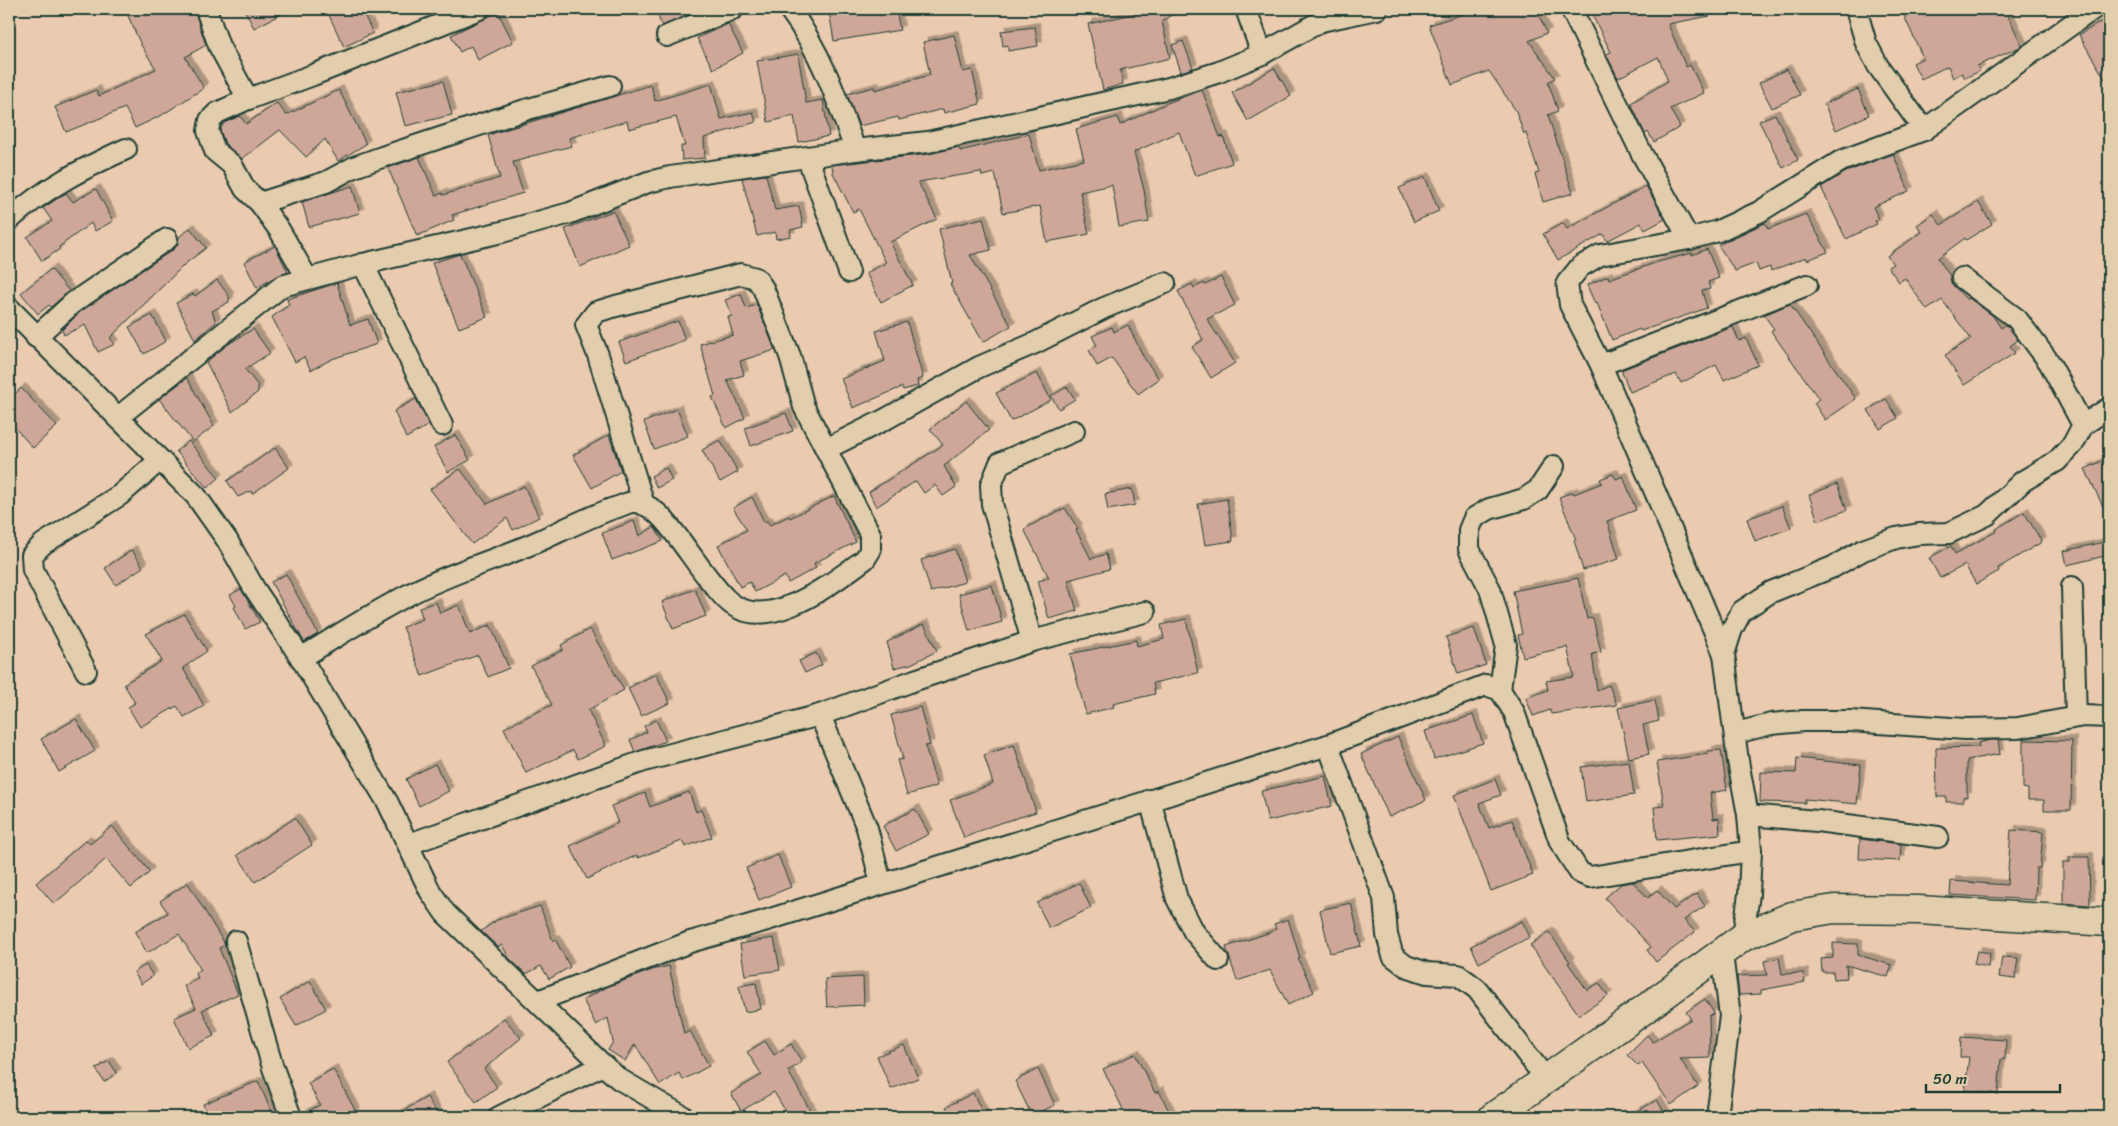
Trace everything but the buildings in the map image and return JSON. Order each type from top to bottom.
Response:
[{"type":"main road","points":[[1493,1117],[1732,945],[1792,916],[1834,909],[1919,910],[2109,922]]},
{"type":"street","points":[[206,9],[219,46],[248,99]]},
{"type":"street","points":[[307,278],[280,231],[260,203],[245,189],[232,165],[215,151],[208,131],[210,120],[217,113],[248,99],[479,9]]},
{"type":"street","points":[[668,36],[734,9]]},
{"type":"street","points":[[789,9],[810,41],[832,84],[855,150]]},
{"type":"street","points":[[1246,9],[1262,54]]},
{"type":"street","points":[[117,418],[282,286],[363,264],[502,232],[570,213],[648,182],[670,177],[855,150],[928,142],[1169,88],[1218,72],[1262,54],[1320,21],[1376,9]]},
{"type":"street","points":[[1572,9],[1642,154],[1690,239]]},
{"type":"street","points":[[1856,9],[1866,42],[1878,66],[1924,130]]},
{"type":"street","points":[[1717,1117],[1730,1016],[1732,945],[1750,894],[1751,851],[1748,815],[1738,761],[1736,733],[1724,654],[1601,365],[1570,305],[1567,283],[1580,267],[1600,255],[1690,239],[1718,230],[1759,212],[1841,161],[1924,130],[2093,9]]},
{"type":"street","points":[[260,203],[326,182],[354,167],[382,157],[525,110],[610,86]]},
{"type":"street","points":[[9,220],[32,199],[53,185],[126,149]]},
{"type":"street","points":[[808,158],[849,272]]},
{"type":"street","points":[[36,337],[74,302],[167,239]]},
{"type":"street","points":[[363,264],[442,425]]},
{"type":"street","points":[[301,658],[408,595],[459,572],[633,502],[644,505],[658,514],[676,533],[725,598],[737,608],[764,611],[786,608],[831,584],[865,559],[870,551],[870,534],[804,407],[790,356],[763,288],[756,278],[741,274],[616,306],[596,312],[586,325],[598,355],[644,505]]},
{"type":"street","points":[[1962,278],[2017,319],[2049,362],[2083,425]]},
{"type":"street","points":[[826,449],[884,420],[979,367],[1035,343],[1104,308],[1165,283]]},
{"type":"street","points":[[1601,365],[1807,285]]},
{"type":"street","points":[[9,308],[196,496],[228,540],[254,588],[301,658],[388,803],[430,891],[445,912],[619,1079],[684,1117]]},
{"type":"street","points":[[1724,654],[1732,629],[1742,612],[1753,603],[1779,588],[1834,567],[1863,550],[1896,538],[1919,534],[1949,533],[1987,515],[2023,481],[2056,461],[2073,444],[2083,425],[2109,408]]},
{"type":"street","points":[[1032,641],[992,504],[991,485],[1000,463],[1074,432]]},
{"type":"street","points":[[86,671],[33,570],[32,555],[43,544],[120,495],[160,460]]},
{"type":"street","points":[[1500,690],[1506,645],[1490,589],[1469,549],[1469,530],[1474,518],[1489,509],[1524,499],[1538,490],[1554,466]]},
{"type":"street","points":[[2072,587],[2076,717]]},
{"type":"street","points":[[409,844],[644,761],[820,715],[915,680],[1032,641],[1145,612]]},
{"type":"street","points":[[538,1001],[690,942],[764,921],[1328,745],[1486,685],[1500,690],[1514,712],[1560,842],[1580,873],[1590,877],[1751,851]]},
{"type":"street","points":[[820,715],[867,828],[881,883]]},
{"type":"street","points":[[1736,733],[1771,724],[1803,721],[1850,721],[1965,730],[2018,728],[2076,717],[2109,716]]},
{"type":"street","points":[[1328,745],[1384,898],[1387,935],[1393,956],[1406,966],[1428,972],[1458,975],[1477,989],[1546,1079]]},
{"type":"street","points":[[1150,800],[1177,899],[1194,932],[1218,960]]},
{"type":"street","points":[[1748,815],[1817,821],[1938,837]]},
{"type":"street","points":[[236,940],[273,1068],[291,1117]]},
{"type":"street","points":[[499,1117],[603,1065]]}]
